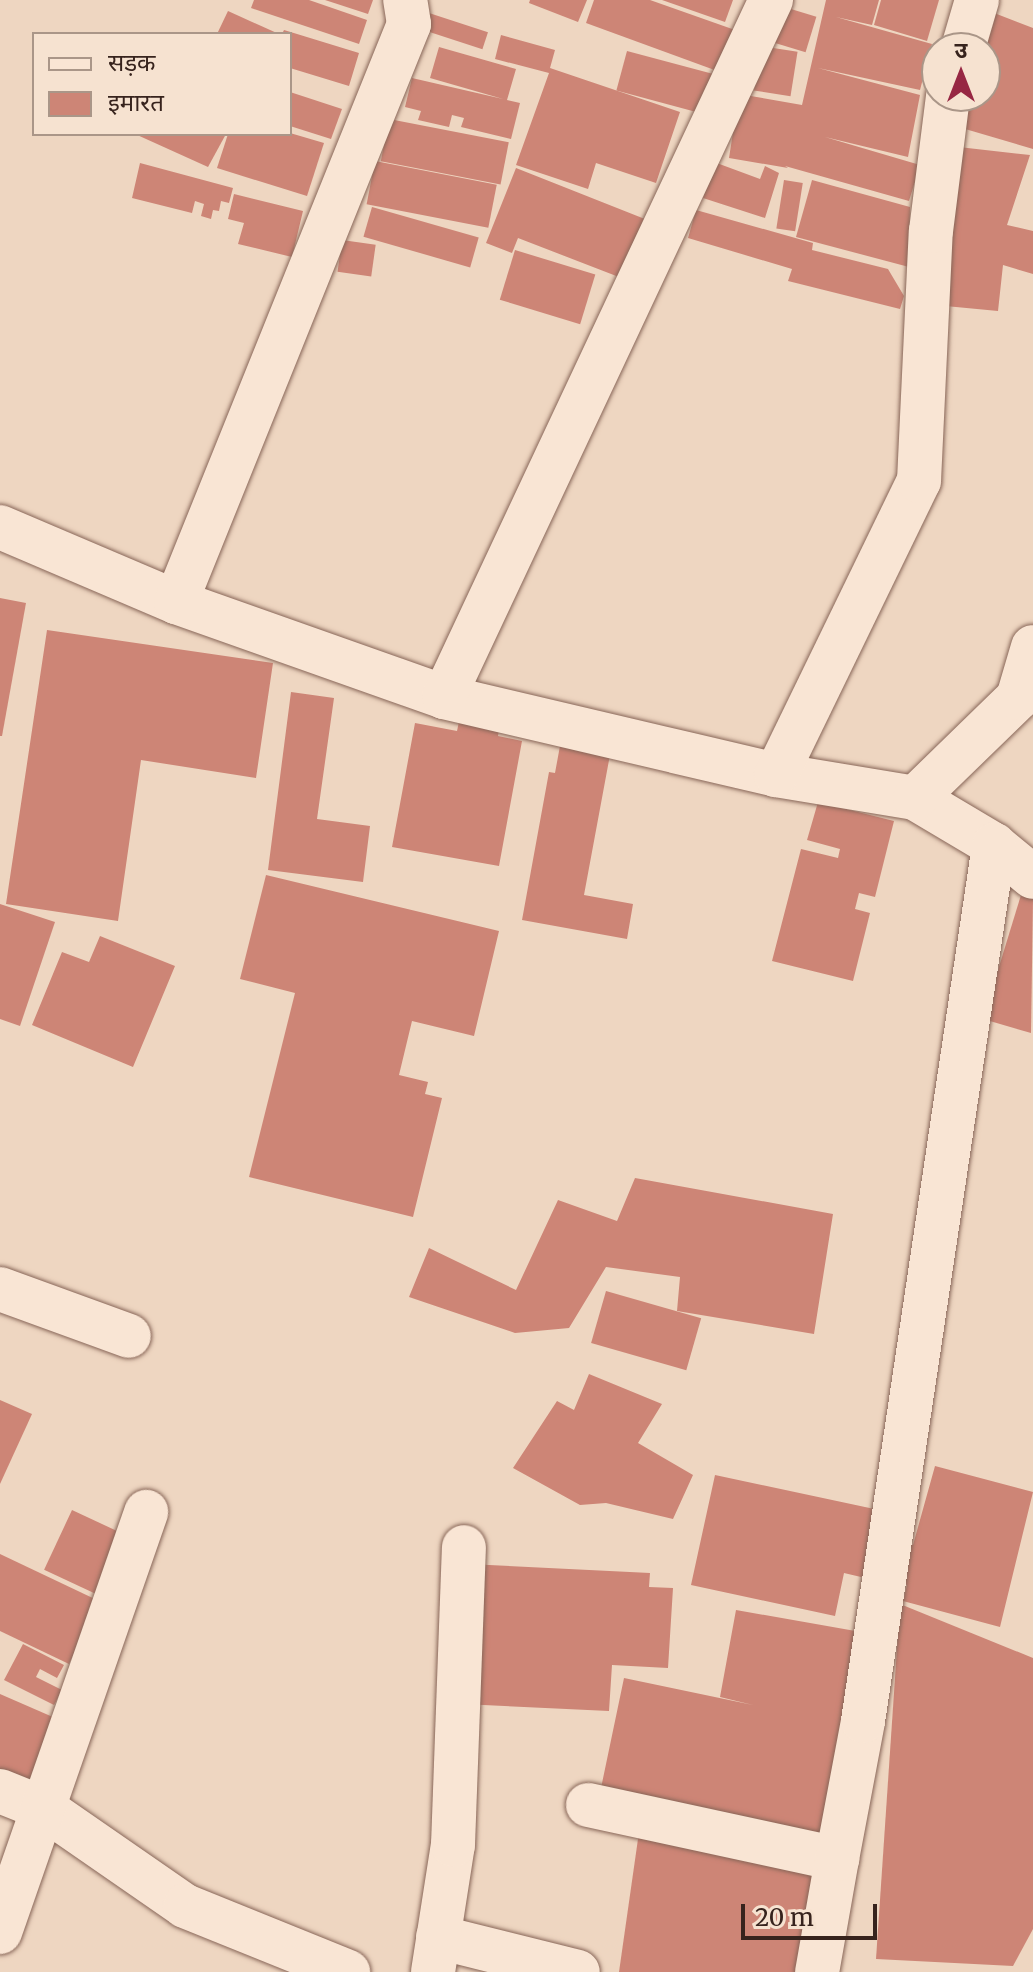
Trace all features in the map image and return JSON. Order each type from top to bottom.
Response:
[{"type":"street","points":[[176,602],[409,24],[405,0]]},
{"type":"street","points":[[444,697],[771,0]]},
{"type":"street","points":[[968,32],[977,0]]},
{"type":"street","points":[[776,775],[919,481],[931,231],[946,112]]},
{"type":"street","points":[[0,527],[176,602],[444,697],[776,775],[915,798],[994,845],[1033,877]]},
{"type":"street","points":[[915,798],[1018,698],[1033,647]]},
{"type":"street","points":[[817,1972],[863,1721],[994,845]]},
{"type":"street","points":[[0,1289],[129,1336]]},
{"type":"street","points":[[0,1932],[146,1512]]},
{"type":"street","points":[[464,1547],[453,1845],[436,1954],[578,1972]]},
{"type":"street","points":[[0,1791],[45,1809],[185,1906],[348,1972]]},
{"type":"street","points":[[588,1805],[837,1859]]},
{"type":"building","points":[[254,0],[309,0],[367,20],[359,44],[251,8]]},
{"type":"building","points":[[325,0],[373,0],[368,14]]},
{"type":"building","points":[[530,0],[587,0],[578,22],[529,3]]},
{"type":"building","points":[[594,0],[650,0],[735,30],[720,72],[586,23]]},
{"type":"building","points":[[662,0],[733,0],[725,22]]},
{"type":"building","points":[[826,0],[879,0],[872,25],[836,17],[921,41],[920,90],[818,68],[920,95],[908,157],[825,137],[920,165],[909,201],[785,166],[788,168],[729,158],[739,94],[802,105]]},
{"type":"building","points":[[881,0],[939,0],[930,32],[921,32],[921,39],[874,25]]},
{"type":"building","points":[[781,6],[816,17],[806,52],[770,41]]},
{"type":"building","points":[[228,11],[275,32],[218,32]]},
{"type":"building","points":[[989,11],[1033,28],[1033,149],[955,126],[959,112],[1001,112],[1001,32],[988,32]]},
{"type":"building","points":[[429,13],[488,32],[482,49],[423,30]]},
{"type":"building","points":[[292,32],[359,53],[349,86],[292,69]]},
{"type":"building","points":[[501,35],[555,50],[550,68],[680,112],[656,183],[596,163],[588,189],[516,165],[549,73],[495,59]]},
{"type":"building","points":[[761,46],[798,52],[791,96],[754,90]]},
{"type":"building","points":[[439,47],[516,69],[507,100],[520,103],[511,139],[461,127],[464,118],[452,115],[449,127],[418,120],[421,111],[405,107],[412,78],[503,99],[430,78]]},
{"type":"building","points":[[627,51],[722,76],[711,116],[616,91]]},
{"type":"building","points":[[292,93],[342,109],[331,139],[292,127]]},
{"type":"building","points":[[389,119],[509,142],[501,184],[381,161]]},
{"type":"building","points":[[292,134],[324,143],[307,196],[217,168],[227,136],[292,136]]},
{"type":"building","points":[[139,136],[225,136],[208,167]]},
{"type":"building","points":[[950,146],[1030,155],[1007,225],[1033,231],[1033,274],[1003,265],[998,311],[935,305]]},
{"type":"building","points":[[375,161],[497,185],[488,228],[367,204]]},
{"type":"building","points":[[714,162],[760,179],[765,166],[779,173],[765,218],[703,198]]},
{"type":"building","points":[[140,163],[233,188],[229,203],[221,201],[219,211],[213,210],[211,219],[201,216],[204,204],[195,201],[192,213],[132,198]]},
{"type":"building","points":[[516,168],[660,225],[637,284],[518,238],[512,253],[486,243]]},
{"type":"building","points":[[784,180],[803,183],[795,231],[776,228]]},
{"type":"building","points":[[812,180],[910,207],[909,267],[796,237]]},
{"type":"building","points":[[234,194],[303,211],[292,257],[238,244],[244,223],[228,219]]},
{"type":"building","points":[[372,207],[479,238],[470,267],[363,237]]},
{"type":"building","points":[[696,210],[813,243],[812,250],[888,269],[904,296],[900,309],[788,281],[792,269],[688,238]]},
{"type":"building","points":[[342,240],[376,245],[371,276],[338,272]]},
{"type":"building","points":[[515,250],[595,275],[580,324],[500,300]]},
{"type":"building","points":[[0,598],[26,603],[2,736],[0,736]]},
{"type":"building","points":[[47,630],[273,663],[256,778],[141,760],[118,921],[6,904]]},
{"type":"building","points":[[291,692],[334,698],[317,819],[370,826],[363,882],[268,870]]},
{"type":"building","points":[[460,717],[500,724],[498,736],[522,741],[499,866],[392,847],[415,723],[457,731]]},
{"type":"building","points":[[562,735],[612,744],[584,895],[633,904],[627,939],[522,920],[549,772],[555,773]]},
{"type":"building","points":[[818,802],[894,821],[875,897],[859,893],[855,909],[870,913],[853,981],[772,961],[801,849],[838,858],[840,849],[807,840]]},
{"type":"building","points":[[266,875],[499,931],[474,1036],[412,1021],[399,1075],[428,1082],[425,1094],[442,1098],[413,1217],[249,1177],[295,993],[240,979]]},
{"type":"building","points":[[1021,895],[1033,899],[1031,1033],[983,1019]]},
{"type":"building","points":[[0,904],[55,922],[20,1026],[0,1019]]},
{"type":"building","points":[[100,936],[175,966],[133,1067],[32,1025],[62,952],[89,962]]},
{"type":"building","points":[[635,1178],[833,1214],[814,1334],[677,1311],[680,1277],[606,1267],[569,1328],[515,1333],[409,1297],[429,1248],[516,1290],[558,1200],[617,1221]]},
{"type":"building","points":[[606,1291],[701,1318],[686,1370],[591,1343]]},
{"type":"building","points":[[589,1374],[662,1404],[638,1443],[693,1475],[673,1519],[606,1503],[580,1505],[513,1468],[557,1401],[574,1410]]},
{"type":"building","points":[[0,1400],[32,1414],[0,1484]]},
{"type":"building","points":[[935,1466],[1033,1492],[1000,1627],[903,1601],[907,1585],[896,1582],[907,1544],[913,1545]]},
{"type":"building","points":[[715,1475],[893,1513],[878,1581],[844,1573],[835,1616],[691,1585]]},
{"type":"building","points":[[72,1510],[128,1536],[100,1596],[44,1570]]},
{"type":"building","points":[[0,1554],[99,1601],[69,1664],[0,1631]]},
{"type":"building","points":[[468,1564],[650,1573],[649,1587],[673,1588],[668,1668],[612,1665],[609,1711],[462,1704]]},
{"type":"building","points":[[900,1604],[1033,1658],[1033,1929],[1013,1966],[876,1959]]},
{"type":"building","points":[[736,1610],[861,1632],[828,1836],[601,1788],[624,1678],[753,1705],[720,1697]]},
{"type":"building","points":[[23,1644],[64,1665],[57,1678],[40,1669],[36,1677],[62,1690],[54,1705],[4,1680]]},
{"type":"building","points":[[0,1694],[62,1721],[34,1788],[0,1773]]},
{"type":"building","points":[[640,1825],[838,1872],[824,1972],[619,1972]]}]
